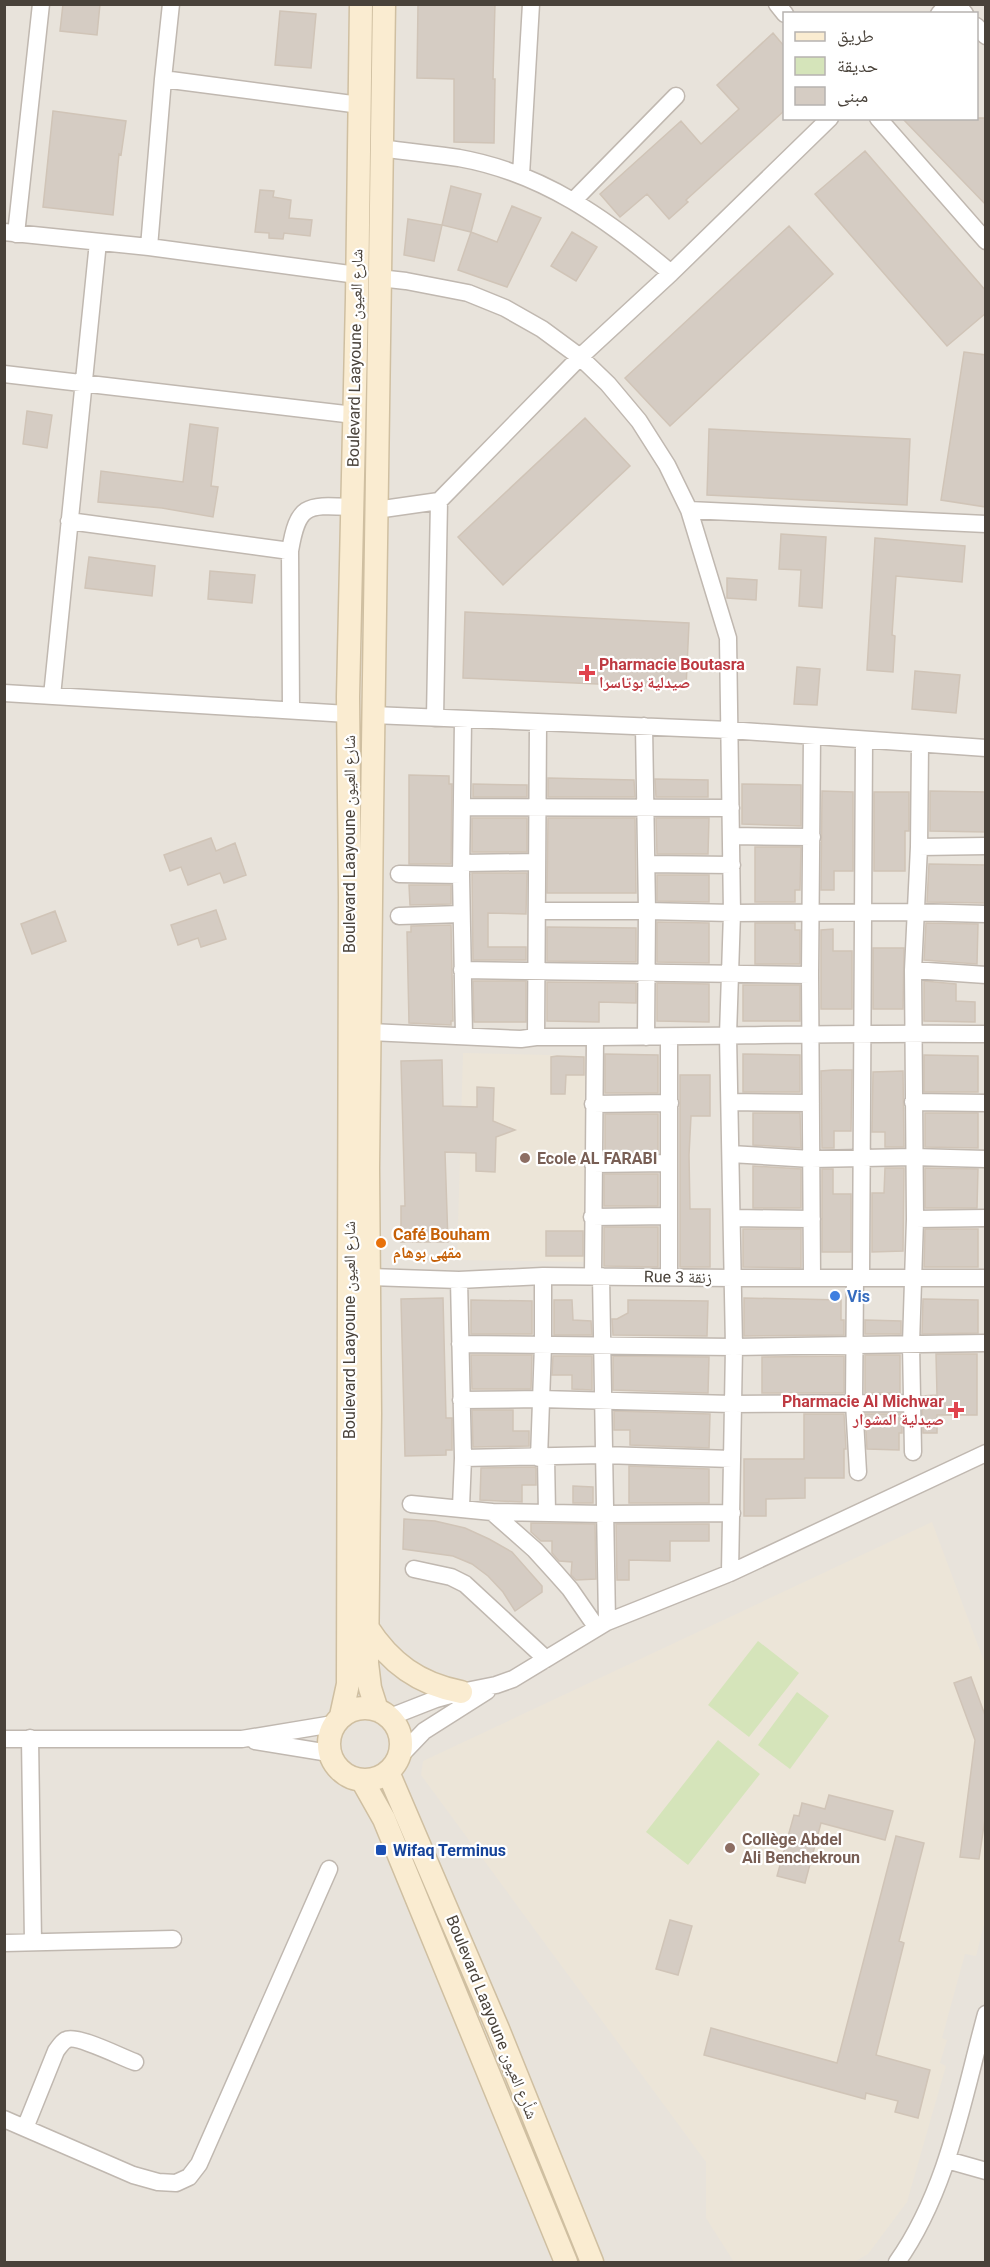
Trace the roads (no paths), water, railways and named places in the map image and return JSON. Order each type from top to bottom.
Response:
[{"type":"street","points":[[41,4],[10,233],[149,247],[406,281],[468,293],[505,308],[542,329],[580,357],[608,384],[639,421],[667,465],[689,510],[728,638],[732,865],[728,1035],[734,1347],[730,1573]]},
{"type":"street","points":[[149,247],[162,79],[171,4]]},
{"type":"street","name":"Boulevard Laayoune شارع العيون","points":[[361,4],[360,105],[376,510],[367,1627],[368,1676],[384,1714]]},
{"type":"street","name":"Boulevard Laayoune شارع العيون","points":[[337,1720],[348,1684],[350,896],[348,714],[354,415],[381,148],[384,4]]},
{"type":"street","points":[[521,175],[531,4]]},
{"type":"street","points":[[162,79],[360,105]]},
{"type":"street","points":[[574,200],[676,96]]},
{"type":"street","points":[[376,510],[439,501],[580,357],[671,273],[828,120]]},
{"type":"street","points":[[880,120],[986,241]]},
{"type":"street","points":[[381,148],[460,158],[521,175],[574,200],[604,219],[671,273]]},
{"type":"street","points":[[52,696],[98,242]]},
{"type":"street","points":[[4,374],[354,415]]},
{"type":"street","points":[[435,718],[439,501]]},
{"type":"street","points":[[291,710],[290,551],[294,526],[305,512],[320,505],[352,507]]},
{"type":"street","points":[[689,510],[986,524]]},
{"type":"street","points":[[69,521],[290,551]]},
{"type":"street","points":[[4,693],[348,714]]},
{"type":"street","points":[[373,715],[729,730],[986,748]]},
{"type":"street","points":[[464,720],[461,869],[464,1036]]},
{"type":"street","points":[[536,1037],[538,723]]},
{"type":"street","points":[[644,726],[647,864],[646,1038]]},
{"type":"street","points":[[812,736],[810,975],[812,1278]]},
{"type":"street","points":[[858,1472],[854,1403],[864,1034],[864,740]]},
{"type":"street","points":[[913,1452],[911,1344],[915,1219],[913,970],[914,912],[919,847],[920,744]]},
{"type":"street","points":[[463,807],[731,808]]},
{"type":"street","points":[[731,836],[812,837]]},
{"type":"street","points":[[919,847],[986,846]]},
{"type":"street","points":[[399,874],[537,862]]},
{"type":"street","points":[[647,864],[732,865]]},
{"type":"street","points":[[537,911],[986,914]]},
{"type":"street","points":[[399,916],[461,914]]},
{"type":"street","points":[[462,970],[810,975]]},
{"type":"street","points":[[913,970],[986,975]]},
{"type":"street","points":[[370,1032],[521,1039],[811,1034],[986,1034]]},
{"type":"street","points":[[595,1037],[592,1217],[603,1345],[605,1514],[602,1625]]},
{"type":"street","points":[[669,1038],[669,1277]]},
{"type":"street","points":[[730,1102],[811,1103]]},
{"type":"street","points":[[913,1102],[986,1103]]},
{"type":"street","points":[[593,1104],[670,1103]]},
{"type":"street","points":[[731,1154],[811,1159],[914,1157],[986,1159]]},
{"type":"street","points":[[593,1164],[669,1163]]},
{"type":"street","points":[[592,1217],[669,1216]]},
{"type":"street","points":[[732,1218],[812,1219]]},
{"type":"street","points":[[915,1219],[986,1218]]},
{"type":"street","points":[[543,1276],[540,1399],[547,1513]]},
{"type":"street","name":"Rue 3 زنقة","points":[[370,1277],[459,1280],[543,1276],[986,1278]]},
{"type":"street","points":[[459,1280],[463,1458],[461,1507]]},
{"type":"street","points":[[460,1344],[734,1347],[986,1343]]},
{"type":"street","points":[[461,1400],[540,1399],[732,1404],[911,1403]]},
{"type":"street","points":[[337,1720],[329,1738],[329,1753],[335,1765],[344,1774],[362,1780],[376,1779],[394,1764],[424,1731],[496,1685],[513,1678],[602,1625],[730,1573],[986,1454]]},
{"type":"street","points":[[463,1458],[603,1455],[732,1459]]},
{"type":"street","points":[[411,1504],[461,1507],[492,1512],[732,1513]]},
{"type":"street","points":[[492,1512],[535,1550],[602,1625]]},
{"type":"street","points":[[414,1569],[451,1577],[465,1584],[546,1659]]},
{"type":"street","points":[[367,1627],[374,1638],[406,1671],[430,1685],[461,1692]]},
{"type":"street","points":[[242,1739],[337,1720],[359,1708],[384,1714],[461,1692],[496,1685]]},
{"type":"street","points":[[384,1714],[398,1729],[402,1742],[394,1764]]},
{"type":"street","points":[[30,1738],[33,1942]]},
{"type":"street","points":[[4,1739],[242,1739],[329,1753]]},
{"type":"street","name":"Boulevard Laayoune شأرع العيون","points":[[394,1764],[592,2262]]},
{"type":"street","name":"Boulevard Laayoune شأرع العيون","points":[[362,1780],[384,1820],[566,2262]]},
{"type":"street","points":[[4,2119],[133,2175],[158,2182],[176,2183],[189,2177],[202,2158],[329,1869]]},
{"type":"street","points":[[4,1943],[173,1940]]},
{"type":"street","points":[[897,2262],[924,2215],[947,2160],[986,2014]]},
{"type":"street","points":[[25,2128],[56,2050],[68,2038],[79,2040],[135,2062]]},
{"type":"street","points":[[947,2160],[986,2171]]},
{"type":"place","name":"Pharmacie Boutasra صيدلية بوتاسرا","points":[[587,673]]},
{"type":"place","name":"Ecole AL FARABI","points":[[525,1158]]},
{"type":"place","name":"Café Bouham مقهى بوهام","points":[[381,1243]]},
{"type":"place","name":"Vis","points":[[835,1296]]},
{"type":"place","name":"Pharmacie Al Michwar صيدلية المشوار","points":[[956,1410]]},
{"type":"place","name":"Collège Abdel Ali Benchekroun","points":[[730,1848]]},
{"type":"place","name":"Wifaq Terminus","points":[[381,1850]]}]
